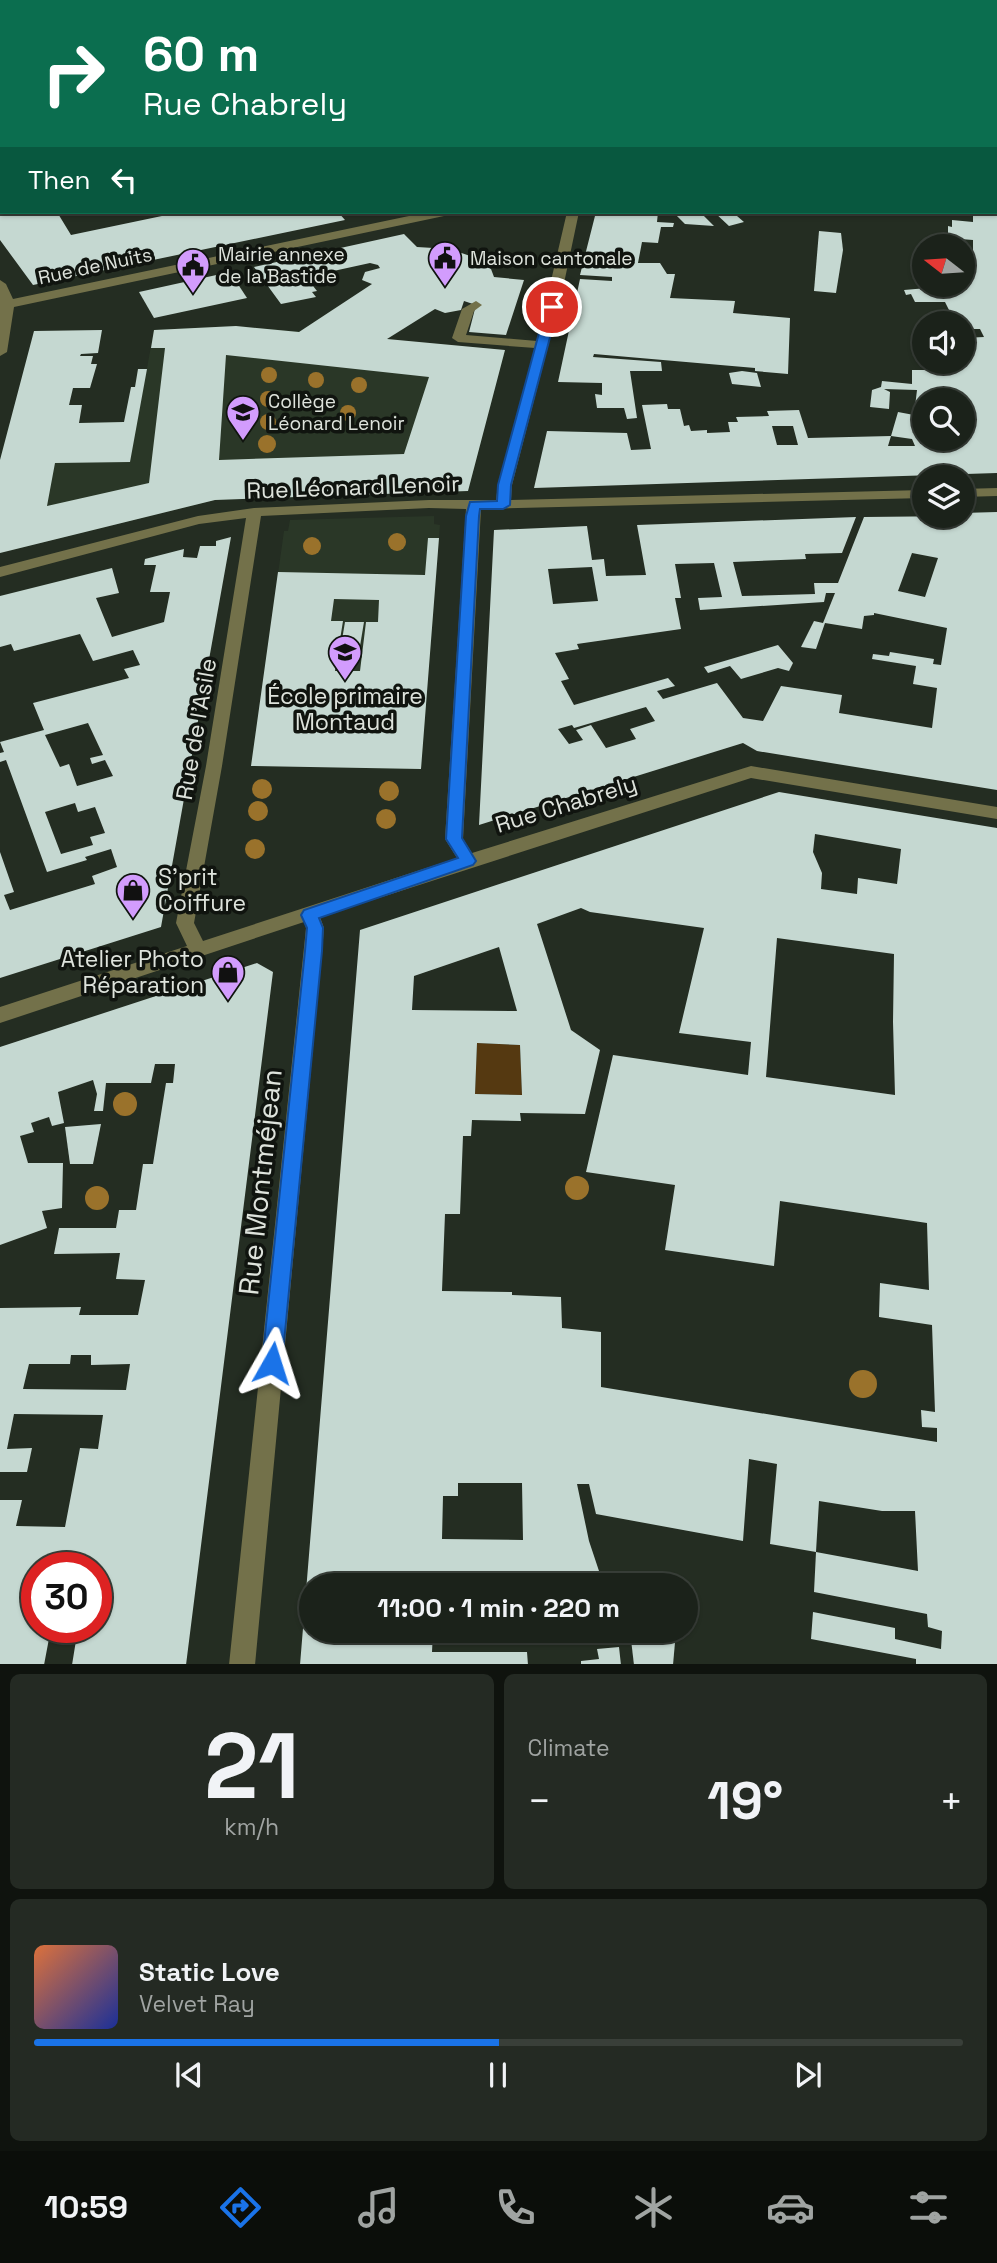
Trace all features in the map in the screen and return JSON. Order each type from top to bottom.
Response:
[{"type":"street","name":"Rue de Nuits","points":[[5,305],[379,220],[428,214]]},
{"type":"street","points":[[503,505],[505,485],[573,214]]},
{"type":"street","points":[[0,284],[9,317],[0,352]]},
{"type":"street","points":[[477,305],[468,309],[458,338],[542,345]]},
{"type":"street","points":[[975,493],[997,492]]},
{"type":"street","name":"Rue Léonard Lenoir","points":[[0,572],[198,520],[254,512],[912,494]]},
{"type":"street","points":[[468,861],[454,839],[474,505]]},
{"type":"street","name":"Rue de l'Asile","points":[[198,951],[185,923],[214,766],[254,512]]},
{"type":"street","name":"Rue Chabrely","points":[[0,1015],[468,861],[751,772],[997,813]]},
{"type":"street","name":"Rue Montméjean","points":[[242,1664],[313,951],[315,928],[310,915]]},
{"type":"shaded area","name":"Collège Léonard Lenoir","points":[[236,326],[505,350],[468,491],[215,500],[0,553],[0,460],[9,424],[137,422],[154,330]]},
{"type":"shaded area","name":"École primaire Montaud","points":[[434,516],[434,524],[440,525],[421,769],[251,766],[284,531],[288,531],[290,520]]},
{"type":"shaded area","points":[[477,1043],[520,1045],[522,1095],[475,1094]]},
{"type":"building","points":[[0,214],[58,214],[71,235],[171,214],[340,214],[345,220],[33,285],[0,240]]},
{"type":"building","points":[[595,214],[658,214],[657,222],[674,223],[673,227],[661,227],[658,243],[642,242],[638,263],[660,263],[667,274],[675,274],[670,298],[735,301],[733,313],[790,318],[788,374],[755,371],[755,368],[594,354],[593,357],[661,362],[662,371],[630,371],[637,418],[627,419],[624,408],[597,408],[595,394],[602,395],[602,383],[558,382],[580,279],[612,281],[612,277],[580,275]]},
{"type":"building","points":[[675,214],[702,214],[714,226],[685,224]]},
{"type":"building","points":[[716,214],[746,214],[737,216],[744,222],[729,226]]},
{"type":"building","points":[[973,214],[997,214],[997,473],[975,474],[975,465],[912,465],[912,476],[534,488],[547,431],[627,433],[631,450],[651,449],[642,405],[667,404],[668,409],[680,409],[684,426],[689,425],[691,431],[707,430],[707,433],[730,432],[728,422],[738,422],[736,417],[769,416],[767,411],[799,410],[808,438],[891,436],[888,446],[912,446],[912,451],[975,451],[975,388],[884,389],[890,392],[889,409],[870,407],[872,390],[881,387],[882,381],[912,384],[912,374],[975,374],[975,337],[984,337],[980,329],[975,329],[975,311],[950,311],[945,302],[915,302],[913,298],[975,298],[975,234],[948,234],[948,226],[952,227],[952,220],[973,222]],"holes":[[[772,426],[793,426],[798,445],[777,445]]]},
{"type":"building","points":[[819,231],[841,233],[843,250],[836,293],[814,291]]},
{"type":"building","name":"Collège Léonard Lenoir","points":[[404,234],[417,247],[450,249],[476,258],[491,269],[494,277],[524,280],[506,335],[469,332],[476,305],[464,301],[461,310],[445,313],[435,309],[387,339],[505,350],[468,491],[215,500],[0,553],[0,460],[34,331],[102,330],[98,353],[80,356],[93,356],[91,364],[97,364],[90,388],[73,388],[69,405],[82,405],[79,423],[124,422],[131,387],[135,387],[138,369],[147,369],[130,462],[55,463],[47,506],[149,483],[165,348],[151,348],[154,330],[236,326],[299,332],[372,284],[362,280],[365,272],[380,268],[370,263],[306,277],[317,291],[312,292],[316,297],[281,304],[254,267]],"holes":[[[226,355],[429,377],[404,454],[219,460]]]},
{"type":"building","name":"Mairie annexe de la Bastide","points":[[230,272],[247,298],[154,318],[139,292]]},
{"type":"building","points":[[912,289],[912,296],[906,295],[904,290]]},
{"type":"building","points":[[729,373],[757,373],[761,387],[732,384]]},
{"type":"building","points":[[898,412],[912,415],[912,439],[891,436]]},
{"type":"building","points":[[997,512],[997,790],[757,751],[743,743],[479,825],[494,530],[587,526],[592,560],[604,559],[606,576],[646,575],[637,525],[856,517],[842,553],[805,554],[806,559],[733,562],[742,596],[815,594],[814,583],[838,583],[864,517],[912,517],[912,528],[975,528],[975,513]],"holes":[[[912,553],[938,558],[925,597],[898,591]],[[714,563],[722,597],[698,598],[700,610],[824,602],[826,593],[835,593],[823,623],[814,621],[801,647],[816,649],[825,623],[862,629],[864,616],[874,613],[947,628],[941,665],[933,664],[934,659],[890,652],[889,656],[873,654],[872,659],[916,666],[913,684],[937,688],[932,728],[839,713],[842,695],[781,686],[763,721],[743,718],[717,683],[663,699],[657,691],[675,686],[668,678],[574,705],[561,681],[569,679],[555,653],[579,649],[577,644],[681,629],[675,598],[681,598],[675,564]],[[592,567],[598,601],[553,604],[548,569]],[[646,707],[655,721],[630,729],[636,739],[606,748],[591,725],[576,730],[583,740],[569,744],[558,729],[572,725],[574,728]]]},
{"type":"building","points":[[231,537],[161,927],[0,978],[0,852],[14,892],[4,895],[10,910],[95,884],[92,876],[117,867],[111,849],[85,857],[87,860],[47,872],[6,760],[0,762],[0,753],[4,752],[0,742],[44,730],[33,703],[129,678],[124,669],[140,665],[133,650],[93,661],[80,634],[14,651],[11,644],[0,647],[0,596],[112,568],[119,593],[96,598],[112,637],[164,622],[170,592],[150,592],[156,565],[144,565],[145,559],[184,549],[183,557],[197,558],[200,546],[216,546],[216,541]],"holes":[[[88,723],[103,755],[90,758],[92,764],[105,760],[113,776],[77,786],[69,764],[60,767],[45,735]],[[75,803],[78,812],[95,807],[105,833],[90,837],[93,845],[61,854],[45,812]]]},
{"type":"building","name":"École primaire Montaud","points":[[428,538],[439,538],[421,769],[251,766],[278,572],[425,575]],"holes":[[[334,599],[379,600],[378,622],[366,622],[360,671],[335,671],[343,621],[331,621]]]},
{"type":"building","points":[[345,622],[364,622],[360,646],[341,646]]},
{"type":"building","points":[[778,645],[793,663],[789,671],[778,668],[741,679],[730,666],[708,673],[704,667]]},
{"type":"building","points":[[779,792],[997,828],[997,1664],[916,1664],[916,1659],[811,1639],[813,1612],[895,1628],[895,1639],[941,1649],[942,1631],[928,1627],[927,1614],[814,1592],[816,1552],[770,1544],[777,1464],[749,1459],[743,1541],[596,1514],[589,1484],[577,1484],[589,1541],[600,1573],[308,1573],[360,930]],"holes":[[[815,834],[901,849],[897,884],[858,878],[857,894],[821,889],[822,873],[813,852]],[[581,908],[590,912],[704,928],[679,1033],[751,1042],[748,1075],[613,1055],[586,1172],[675,1185],[665,1250],[774,1266],[780,1201],[927,1223],[929,1290],[880,1283],[879,1317],[932,1325],[935,1412],[921,1410],[922,1427],[937,1428],[937,1442],[601,1387],[601,1332],[562,1328],[561,1297],[512,1295],[512,1292],[442,1291],[445,1214],[460,1214],[463,1136],[471,1136],[472,1120],[521,1121],[520,1113],[585,1114],[600,1050],[571,1030],[537,924]],[[777,938],[894,954],[895,1095],[766,1077]],[[499,947],[517,1011],[412,1010],[414,976]],[[477,1043],[520,1045],[522,1095],[475,1094]],[[458,1483],[522,1483],[523,1540],[442,1539],[443,1496],[458,1496]],[[819,1501],[882,1511],[915,1511],[918,1571],[816,1552]]]},
{"type":"building","points":[[257,963],[273,972],[186,1664],[72,1664],[76,1643],[112,1643],[112,1552],[21,1552],[21,1643],[48,1643],[44,1664],[0,1664],[0,1500],[22,1500],[16,1526],[65,1527],[80,1448],[98,1449],[103,1415],[14,1414],[7,1449],[32,1448],[27,1472],[0,1472],[0,1308],[81,1307],[79,1315],[138,1315],[145,1280],[116,1279],[120,1253],[54,1254],[59,1228],[116,1228],[119,1210],[136,1210],[143,1164],[153,1164],[166,1083],[173,1083],[175,1064],[155,1064],[151,1083],[106,1083],[103,1111],[94,1111],[97,1094],[93,1080],[58,1092],[64,1123],[52,1126],[49,1117],[31,1123],[34,1132],[20,1136],[28,1163],[63,1163],[62,1208],[42,1211],[47,1228],[0,1245],[0,1047]],"holes":[[[71,1355],[91,1355],[91,1365],[130,1364],[126,1390],[23,1389],[29,1364],[70,1364]]]},
{"type":"building","points":[[101,1124],[93,1164],[70,1164],[65,1127]]},
{"type":"building","points":[[302,1643],[432,1643],[432,1652],[527,1652],[528,1664],[300,1664]]},
{"type":"building","points":[[631,1643],[675,1643],[673,1664],[634,1664]]},
{"type":"building","points":[[619,1647],[621,1664],[581,1664],[581,1661],[599,1659],[597,1649]]},
{"type":"place","name":"Maison cantonale","points":[[445,288]]},
{"type":"place","name":"Mairie annexe de la Bastide","points":[[193,295]]},
{"type":"place","name":"Collège Léonard Lenoir","points":[[243,442]]},
{"type":"place","name":"École primaire Montaud","points":[[345,682]]},
{"type":"place","name":"S'prit Coiffure","points":[[133,920]]},
{"type":"place","name":"Atelier Photo Réparation","points":[[228,1002]]},
{"type":"route","points":[[272,1363],[315,928],[310,915],[468,861],[454,839],[472,516],[474,505],[503,505],[505,485],[552,307]]}]
